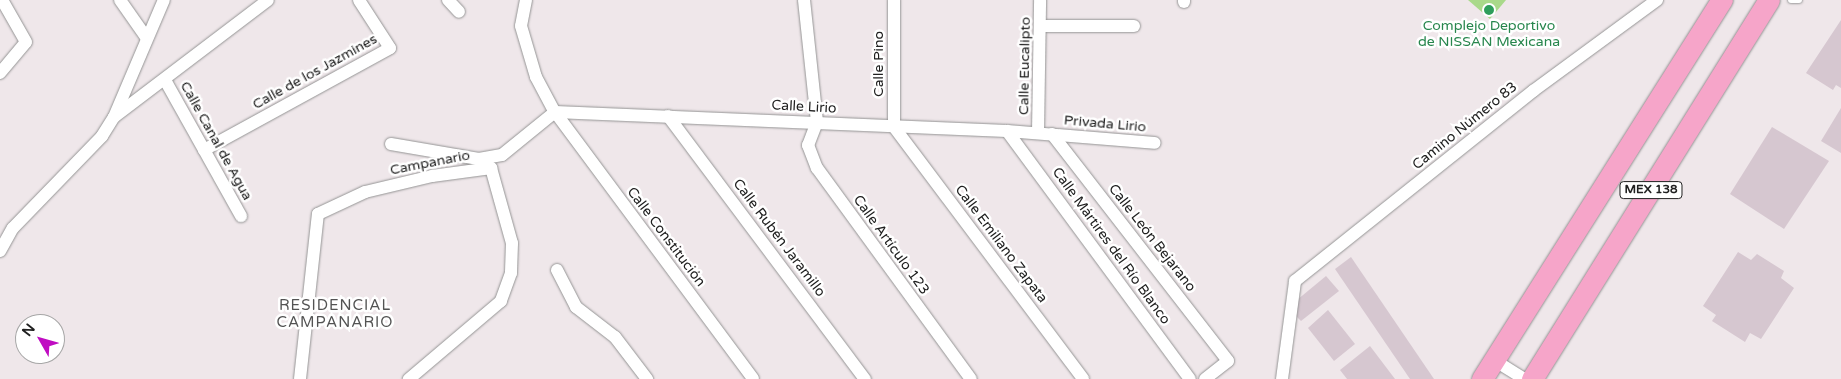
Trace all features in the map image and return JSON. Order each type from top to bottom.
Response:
[{"type":"main road","name":"MEX 138","points":[[1482,379],[1722,0]]},
{"type":"main road","name":"MEX 138","points":[[1532,379],[1770,0]]},
{"type":"street","points":[[0,73],[26,42],[2,0]]},
{"type":"street","points":[[120,0],[146,37]]},
{"type":"street","points":[[0,251],[12,228],[102,136],[114,117],[146,37],[164,0]]},
{"type":"street","points":[[114,117],[268,0]]},
{"type":"street","name":"Calle de los Jazmines","points":[[204,150],[390,48],[359,0]]},
{"type":"street","points":[[448,0],[459,12]]},
{"type":"street","name":"Calle Constitución","points":[[526,0],[520,26],[536,77],[555,112],[753,379]]},
{"type":"street","points":[[804,0],[817,122]]},
{"type":"street","name":"Calle Pino","points":[[894,0],[894,127]]},
{"type":"street","name":"Calle Eucalipto","points":[[1038,133],[1040,0]]},
{"type":"street","name":"Camino Número 83","points":[[1282,379],[1295,281],[1533,91],[1657,0]]},
{"type":"street","points":[[1040,26],[1134,26]]},
{"type":"street","name":"Calle Canal de Agua","points":[[165,80],[241,216]]},
{"type":"street","points":[[391,144],[479,159],[494,156],[555,112]]},
{"type":"street","name":"Calle Lirio","points":[[555,112],[817,122],[1052,134]]},
{"type":"street","name":"Calle Rubén Jaramillo","points":[[668,116],[865,379]]},
{"type":"street","name":"Calle Artículo 123","points":[[817,122],[808,145],[817,168],[970,379]]},
{"type":"street","name":"Calle Emiliano Zapata","points":[[894,127],[1083,379]]},
{"type":"street","name":"Calle Mártires del Río Blanco","points":[[1007,131],[1190,379]]},
{"type":"street","name":"Privada Lirio","points":[[1052,134],[1155,143]]},
{"type":"street","name":"Calle León Bejarano","points":[[1052,134],[1228,361],[1204,379]]},
{"type":"street","name":"Campanario","points":[[300,379],[318,214],[365,192],[432,176],[491,168],[512,243],[506,287],[491,314],[410,379]]},
{"type":"street","points":[[557,270],[576,308],[615,337],[647,379]]},
{"type":"street","points":[[1494,360],[1525,379]]},
{"type":"lane","points":[[1791,0],[1799,0]]},
{"type":"green space","name":"Complejo Deportivo de NISSAN Mexicana","points":[[1468,0],[1506,0],[1490,19]]},
{"type":"building","points":[[1841,20],[1841,88],[1836,85],[1833,90],[1806,73]]},
{"type":"building","points":[[1841,108],[1841,153],[1821,141]]},
{"type":"building","points":[[1772,127],[1829,161],[1784,229],[1730,194]]},
{"type":"building","points":[[1738,252],[1751,260],[1757,254],[1784,271],[1781,278],[1794,288],[1761,339],[1750,333],[1745,342],[1712,321],[1716,315],[1703,306]]},
{"type":"building","points":[[1351,257],[1434,379],[1410,379],[1335,269]]},
{"type":"building","points":[[1326,276],[1339,291],[1301,321],[1295,315],[1297,300]]},
{"type":"building","points":[[1328,310],[1355,344],[1334,361],[1308,328]]},
{"type":"building","points":[[1370,346],[1395,379],[1347,379],[1340,370]]},
{"type":"place","name":"Complejo Deportivo de NISSAN Mexicana","points":[[1489,10]]},
{"type":"district","name":"RESIDENCIAL CAMPANARIO","points":[[335,314]]}]
